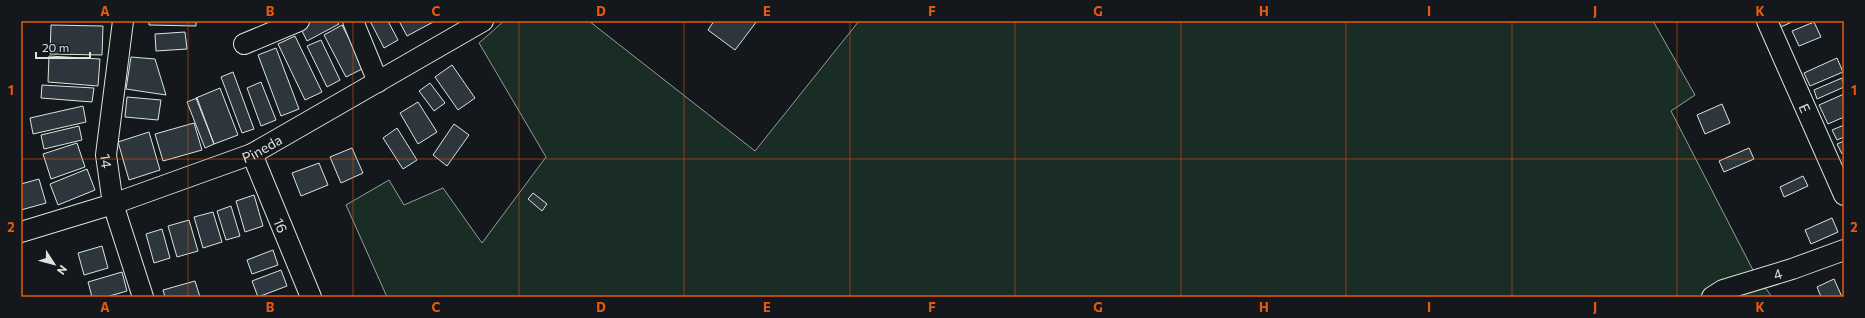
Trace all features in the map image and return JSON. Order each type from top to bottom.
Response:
[{"type":"street","name":"14","points":[[123,21],[106,155],[113,204],[143,297]]},
{"type":"street","points":[[244,44],[299,21]]},
{"type":"street","points":[[353,21],[378,82]]},
{"type":"street","name":"Pineda","points":[[21,232],[113,204],[252,154],[483,21]]},
{"type":"street","name":"E","points":[[1767,21],[1844,195]]},
{"type":"street","name":"16","points":[[252,154],[311,297]]},
{"type":"street","name":"4","points":[[1712,297],[1723,290],[1792,269],[1844,250]]},
{"type":"green space","points":[[504,21],[589,21],[755,151],[859,21],[1653,21],[1695,95],[1671,111],[1755,274],[1772,297],[387,297],[346,205],[389,180],[404,205],[443,188],[482,243],[546,157],[479,43]]},
{"type":"building","points":[[149,21],[196,21],[196,26],[149,25]]},
{"type":"building","points":[[311,21],[337,21],[339,24],[307,41],[300,27]]},
{"type":"building","points":[[370,21],[388,21],[398,40],[384,48]]},
{"type":"building","points":[[399,21],[435,21],[407,36]]},
{"type":"building","points":[[714,21],[757,21],[735,50],[708,30]]},
{"type":"building","points":[[1778,21],[1794,21],[1781,27]]},
{"type":"building","points":[[1814,22],[1821,37],[1799,46],[1792,31]]},
{"type":"building","points":[[51,25],[103,26],[102,55],[50,54]]},
{"type":"building","points":[[342,25],[364,68],[346,77],[324,35]]},
{"type":"building","points":[[185,32],[187,49],[156,51],[155,34]]},
{"type":"building","points":[[295,36],[322,92],[305,100],[278,44]]},
{"type":"building","points":[[321,40],[340,80],[327,87],[307,46]]},
{"type":"building","points":[[276,48],[299,109],[281,116],[258,55]]},
{"type":"building","points":[[49,56],[100,59],[98,86],[48,82]]},
{"type":"building","points":[[131,57],[155,59],[166,95],[126,89]]},
{"type":"building","points":[[1837,58],[1843,72],[1810,86],[1804,73]]},
{"type":"building","points":[[452,65],[475,98],[458,110],[435,77]]},
{"type":"building","points":[[233,72],[254,129],[242,133],[221,77]]},
{"type":"building","points":[[1842,78],[1844,87],[1817,99],[1814,90]]},
{"type":"building","points":[[261,82],[276,120],[261,126],[247,88]]},
{"type":"building","points":[[430,83],[445,103],[434,111],[419,91]]},
{"type":"building","points":[[42,85],[94,88],[92,102],[41,98]]},
{"type":"building","points":[[220,88],[238,135],[214,144],[196,98]]},
{"type":"building","points":[[1844,94],[1844,117],[1828,124],[1819,105]]},
{"type":"building","points":[[127,97],[161,100],[158,120],[125,117]]},
{"type":"building","points":[[197,98],[214,144],[205,148],[187,102]]},
{"type":"building","points":[[418,102],[437,132],[418,144],[400,113]]},
{"type":"building","points":[[1722,104],[1730,123],[1705,134],[1697,115]]},
{"type":"building","points":[[83,106],[86,122],[33,134],[30,118]]},
{"type":"building","points":[[194,123],[202,150],[163,161],[155,134]]},
{"type":"building","points":[[454,124],[469,135],[447,166],[433,155]]},
{"type":"building","points":[[1844,125],[1844,137],[1837,140],[1832,130]]},
{"type":"building","points":[[79,126],[82,140],[44,149],[41,135]]},
{"type":"building","points":[[397,128],[417,160],[403,169],[383,138]]},
{"type":"building","points":[[149,132],[160,170],[129,180],[118,142]]},
{"type":"building","points":[[1844,141],[1844,153],[1842,154],[1837,144]]},
{"type":"building","points":[[77,143],[85,167],[51,179],[43,154]]},
{"type":"building","points":[[352,148],[363,173],[341,183],[330,157]]},
{"type":"building","points":[[1749,148],[1754,159],[1724,172],[1719,161]]},
{"type":"building","points":[[319,163],[328,185],[301,196],[292,173]]},
{"type":"building","points":[[87,169],[95,190],[58,205],[50,184]]},
{"type":"building","points":[[1803,176],[1808,186],[1784,197],[1780,187]]},
{"type":"building","points":[[39,179],[46,203],[21,210],[21,184]]},
{"type":"building","points":[[533,193],[547,204],[542,211],[528,199]]},
{"type":"building","points":[[254,195],[263,226],[245,232],[236,201]]},
{"type":"building","points":[[231,206],[240,236],[226,240],[217,211]]},
{"type":"building","points":[[213,212],[222,242],[203,248],[194,217]]},
{"type":"building","points":[[1832,218],[1838,232],[1811,244],[1805,230]]},
{"type":"building","points":[[189,220],[198,251],[177,257],[168,226]]},
{"type":"building","points":[[162,229],[170,258],[154,263],[146,234]]},
{"type":"building","points":[[102,246],[108,268],[84,275],[78,253]]},
{"type":"building","points":[[273,250],[278,265],[252,274],[247,260]]},
{"type":"building","points":[[281,270],[287,286],[258,297],[252,281]]},
{"type":"building","points":[[122,272],[127,291],[106,297],[92,297],[88,282]]},
{"type":"building","points":[[1834,279],[1842,297],[1821,297],[1817,287]]},
{"type":"building","points":[[195,281],[200,297],[165,297],[163,290]]}]
